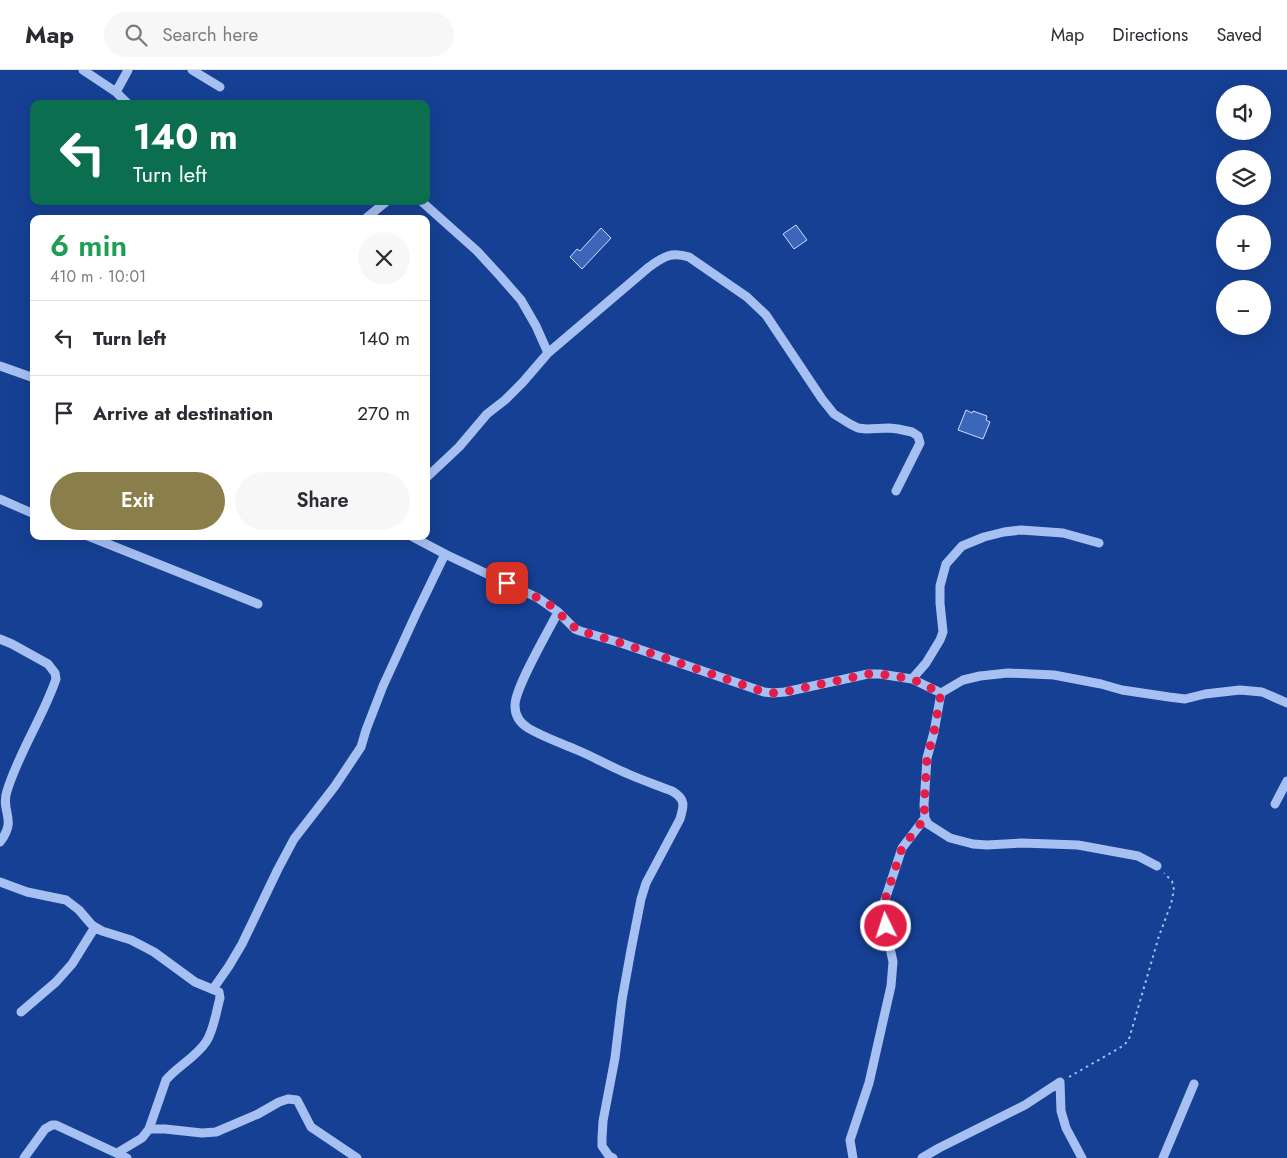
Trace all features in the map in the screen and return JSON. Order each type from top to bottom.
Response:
[{"type":"street","points":[[83,70],[116,92],[124,100]]},
{"type":"street","points":[[116,92],[128,70]]},
{"type":"street","points":[[192,70],[220,87]]},
{"type":"street","points":[[369,215],[382,205]]},
{"type":"street","points":[[425,205],[477,251],[521,300],[536,326],[548,353]]},
{"type":"street","points":[[430,474],[460,447],[487,414],[505,400],[548,353],[649,267],[671,254],[680,254],[689,257],[747,297],[766,315],[834,414],[858,428],[898,429],[912,432],[918,436],[920,443],[896,491]]},
{"type":"street","points":[[0,366],[30,377]]},
{"type":"street","points":[[0,499],[30,512]]},
{"type":"street","points":[[912,679],[926,663],[940,640],[942,632],[940,586],[946,564],[962,546],[984,537],[1021,530],[1063,533],[1099,543]]},
{"type":"street","points":[[98,540],[258,604]]},
{"type":"street","points":[[419,540],[538,598],[584,633],[618,642],[764,692],[784,692],[868,674],[880,674],[912,679],[941,693]]},
{"type":"street","points":[[212,989],[242,944],[294,839],[335,786],[361,747],[383,686],[446,554]]},
{"type":"street","points":[[558,612],[518,693],[515,703],[520,721],[527,728],[540,734],[625,773],[672,791],[679,795],[683,801],[680,819],[646,883],[630,950],[602,1138],[602,1146],[613,1158]]},
{"type":"street","points":[[0,639],[48,664],[55,672],[56,679],[13,774],[6,794],[9,819],[8,828],[0,842]]},
{"type":"street","points":[[941,693],[963,680],[1008,673],[1054,676],[1169,698],[1185,698],[1240,690],[1262,692],[1287,703]]},
{"type":"street","points":[[941,693],[936,724],[927,758],[924,805],[925,818],[928,824],[950,838],[973,844],[1078,845],[1138,856],[1157,866]]},
{"type":"street","points":[[1275,804],[1287,781]]},
{"type":"street","points":[[853,1158],[850,1140],[869,1083],[891,986],[893,962],[882,909],[902,848],[925,818]]},
{"type":"street","points":[[0,882],[27,892],[66,900],[79,910],[90,924],[102,931],[130,940],[146,948],[194,982],[219,992],[220,998],[210,1035],[206,1042],[183,1066],[166,1080],[149,1129],[142,1138],[117,1152]]},
{"type":"street","points":[[21,1012],[56,982],[72,964],[95,927]]},
{"type":"street","points":[[922,1158],[1025,1105],[1060,1082]]},
{"type":"street","points":[[1060,1082],[1061,1111],[1066,1128],[1082,1158]]},
{"type":"street","points":[[1163,1158],[1194,1084]]},
{"type":"street","points":[[149,1129],[202,1133],[216,1132],[284,1100],[293,1099],[302,1108],[311,1127],[357,1158]]},
{"type":"street","points":[[24,1158],[44,1129],[52,1125],[56,1125],[127,1158]]},
{"type":"path","points":[[1060,1082],[1121,1047],[1129,1039],[1174,890],[1172,881],[1157,866]]},
{"type":"building","points":[[796,225],[807,240],[794,249],[783,234]]},
{"type":"building","points":[[601,228],[611,238],[582,269],[570,257],[577,249],[580,251]]},
{"type":"building","points":[[966,410],[987,416],[986,420],[990,422],[983,439],[958,430]]},
{"type":"route","points":[[507,583],[550,605],[575,628],[584,633],[618,642],[764,692],[784,692],[868,674],[880,674],[912,679],[941,693],[927,758],[925,818],[902,848],[882,909],[886,926]]}]
